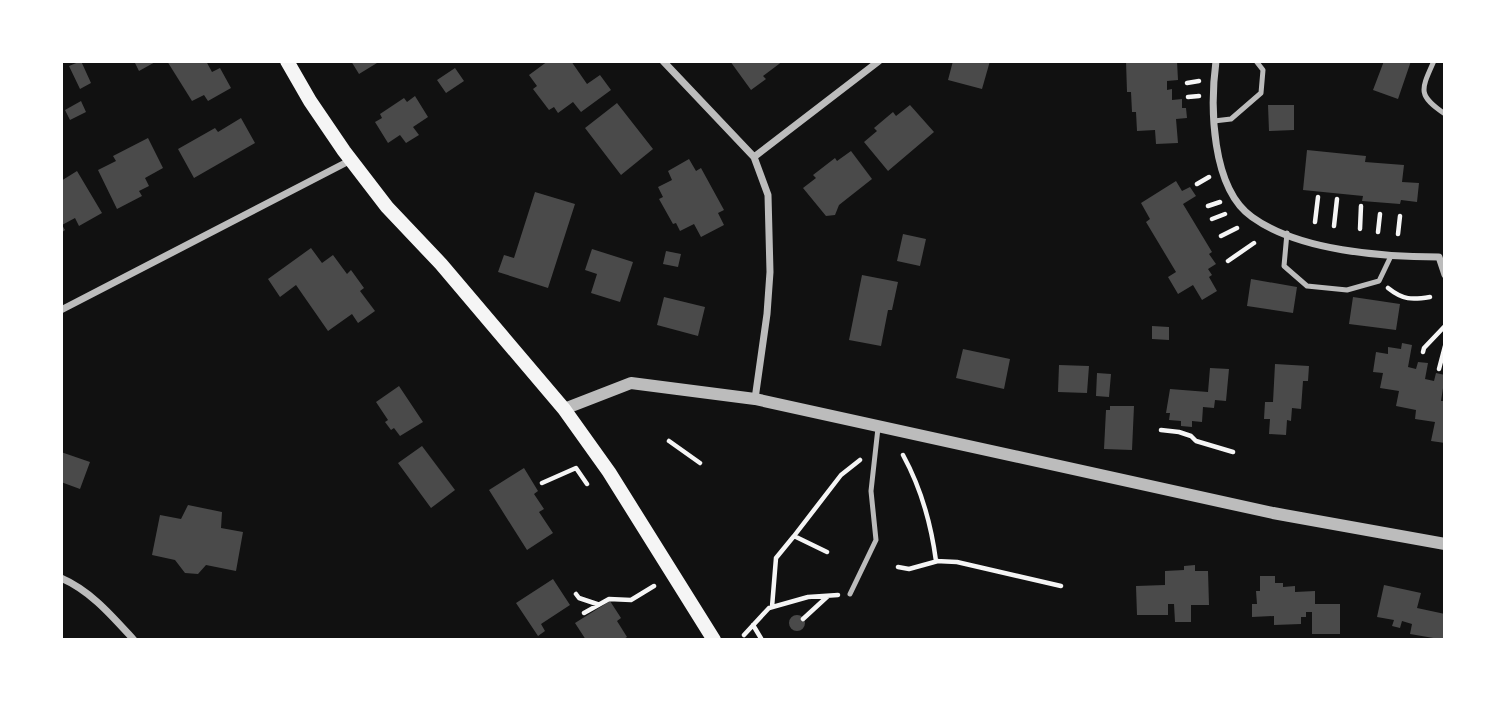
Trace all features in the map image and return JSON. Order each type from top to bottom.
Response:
[{"type":"main road","points":[[286,61],[310,101],[387,207],[442,264],[564,409],[606,468],[715,640]]},
{"type":"street","points":[[663,61],[754,157],[768,195],[771,245],[767,314],[755,399]]},
{"type":"street","points":[[754,157],[879,61]]},
{"type":"street","points":[[1216,61],[1214,121],[1218,156],[1229,189],[1252,217],[1313,243],[1391,256],[1442,254],[1445,275]]},
{"type":"street","points":[[61,310],[351,160]]},
{"type":"street","points":[[564,409],[631,383],[755,399],[1273,513],[1445,544]]},
{"type":"street","points":[[61,578],[82,588],[108,611],[134,640]]},
{"type":"lane","points":[[1214,121],[1231,120],[1261,93],[1264,70],[1256,61]]},
{"type":"lane","points":[[1434,61],[1424,84],[1424,94],[1427,102],[1445,114]]},
{"type":"lane","points":[[1287,233],[1284,266],[1307,286],[1347,290],[1379,281],[1391,256]]},
{"type":"lane","points":[[850,594],[876,540],[871,491],[878,425]]},
{"type":"path","points":[[1187,83],[1199,81]]},
{"type":"path","points":[[1188,97],[1199,96]]},
{"type":"path","points":[[1197,184],[1209,176]]},
{"type":"path","points":[[1315,222],[1318,197]]},
{"type":"path","points":[[1334,226],[1337,199]]},
{"type":"path","points":[[1208,206],[1220,202]]},
{"type":"path","points":[[1360,229],[1361,206]]},
{"type":"path","points":[[1212,219],[1225,214]]},
{"type":"path","points":[[1378,232],[1380,214]]},
{"type":"path","points":[[1398,234],[1400,216]]},
{"type":"path","points":[[1222,236],[1237,228]]},
{"type":"path","points":[[1228,261],[1254,243]]},
{"type":"path","points":[[1379,281],[1397,296],[1411,300],[1430,297]]},
{"type":"path","points":[[1423,352],[1423,348],[1444,327]]},
{"type":"path","points":[[1439,369],[1445,346]]},
{"type":"path","points":[[1161,429],[1179,432],[1196,441],[1233,452]]},
{"type":"path","points":[[669,440],[700,463]]},
{"type":"path","points":[[772,607],[776,558],[841,475],[876,449]]},
{"type":"path","points":[[903,455],[918,482],[933,538],[936,561]]},
{"type":"path","points":[[542,483],[576,468],[587,484]]},
{"type":"path","points":[[794,536],[827,552]]},
{"type":"path","points":[[898,567],[909,569],[936,561],[957,562],[1061,586]]},
{"type":"path","points":[[584,613],[609,599],[631,600],[654,586]]},
{"type":"path","points":[[576,594],[579,598],[598,604]]},
{"type":"path","points":[[744,635],[772,607],[808,597],[850,594]]},
{"type":"path","points":[[803,618],[829,595]]},
{"type":"path","points":[[753,625],[762,640]]},
{"type":"building","points":[[81,61],[91,83],[80,89],[69,66]]},
{"type":"building","points":[[134,61],[157,61],[139,71]]},
{"type":"building","points":[[167,61],[206,61],[212,72],[220,68],[231,88],[208,101],[204,95],[192,101]]},
{"type":"building","points":[[351,61],[376,61],[377,63],[359,74]]},
{"type":"building","points":[[548,61],[571,61],[587,84],[600,75],[611,90],[581,112],[573,102],[558,113],[554,107],[549,110],[533,89],[537,86],[529,75]]},
{"type":"building","points":[[730,61],[783,61],[763,76],[766,79],[751,90]]},
{"type":"building","points":[[953,61],[990,61],[982,89],[948,80]]},
{"type":"building","points":[[1126,61],[1177,61],[1178,80],[1167,81],[1167,90],[1172,89],[1172,100],[1182,99],[1182,108],[1186,108],[1187,118],[1176,119],[1178,143],[1156,144],[1155,130],[1137,131],[1131,92],[1127,92]]},
{"type":"building","points":[[1384,61],[1411,61],[1398,99],[1373,90]]},
{"type":"building","points":[[455,68],[464,81],[446,93],[437,80]]},
{"type":"building","points":[[415,96],[428,117],[413,127],[419,135],[406,143],[400,135],[388,143],[375,122],[382,118],[380,114],[404,98],[407,102]]},
{"type":"building","points":[[81,101],[86,112],[70,120],[65,110]]},
{"type":"building","points":[[617,103],[653,149],[621,175],[585,128]]},
{"type":"building","points":[[910,105],[934,132],[888,171],[864,142],[877,131],[874,128],[893,112],[896,116]]},
{"type":"building","points":[[1268,105],[1294,105],[1294,130],[1269,131]]},
{"type":"building","points":[[241,118],[255,143],[194,178],[178,149],[215,128],[218,132]]},
{"type":"building","points":[[148,138],[163,168],[145,178],[149,186],[139,191],[142,196],[117,209],[98,170],[116,161],[113,156]]},
{"type":"building","points":[[1307,150],[1366,156],[1365,162],[1404,165],[1402,182],[1419,183],[1417,202],[1401,200],[1400,204],[1362,201],[1363,196],[1303,190]]},
{"type":"building","points":[[851,151],[872,179],[839,205],[835,215],[826,216],[803,188],[816,178],[813,175],[835,158],[837,161]]},
{"type":"building","points":[[689,159],[696,171],[701,168],[724,210],[718,213],[724,225],[701,237],[694,224],[680,231],[659,199],[663,197],[658,187],[672,180],[668,171]]},
{"type":"building","points":[[77,171],[102,213],[79,226],[75,218],[62,225],[65,230],[61,233],[61,181]]},
{"type":"building","points":[[1176,181],[1182,191],[1190,187],[1196,196],[1183,204],[1212,252],[1209,254],[1216,264],[1208,269],[1212,275],[1209,277],[1217,291],[1202,300],[1193,285],[1178,294],[1168,277],[1176,272],[1146,222],[1150,219],[1141,203]]},
{"type":"building","points":[[535,192],[575,204],[548,288],[498,272],[504,255],[514,258]]},
{"type":"building","points":[[903,234],[926,239],[920,266],[897,261]]},
{"type":"building","points":[[311,248],[322,263],[333,255],[347,274],[351,270],[364,288],[360,291],[375,311],[358,323],[352,314],[328,331],[296,285],[280,297],[268,279]]},
{"type":"building","points":[[592,249],[633,262],[620,302],[591,293],[597,274],[585,270]]},
{"type":"building","points":[[666,251],[681,254],[678,267],[663,264]]},
{"type":"building","points":[[862,275],[898,282],[892,310],[888,310],[881,346],[849,340]]},
{"type":"building","points":[[1251,279],[1297,287],[1293,313],[1247,306]]},
{"type":"building","points":[[664,297],[705,307],[698,336],[657,325]]},
{"type":"building","points":[[1353,297],[1400,304],[1396,330],[1349,324]]},
{"type":"building","points":[[1152,326],[1169,327],[1169,340],[1152,339]]},
{"type":"building","points":[[1402,343],[1412,345],[1408,367],[1416,369],[1418,362],[1428,363],[1425,379],[1434,381],[1436,373],[1445,375],[1441,401],[1445,401],[1445,443],[1431,441],[1435,422],[1415,419],[1416,410],[1396,406],[1399,391],[1380,388],[1383,373],[1373,372],[1376,352],[1388,354],[1388,347],[1401,349]]},
{"type":"building","points":[[963,349],[1010,359],[1004,389],[956,378]]},
{"type":"building","points":[[1275,364],[1309,366],[1308,381],[1303,381],[1301,409],[1292,408],[1291,421],[1287,420],[1286,435],[1269,434],[1270,419],[1264,419],[1265,402],[1273,402]]},
{"type":"building","points":[[1059,365],[1089,366],[1087,393],[1058,392]]},
{"type":"building","points":[[1210,368],[1229,369],[1226,401],[1215,400],[1214,408],[1203,407],[1202,422],[1192,421],[1192,427],[1181,426],[1181,421],[1169,420],[1170,413],[1166,413],[1170,389],[1208,392]]},
{"type":"building","points":[[1097,373],[1111,374],[1109,397],[1096,396]]},
{"type":"building","points":[[399,386],[423,422],[400,436],[385,422],[388,420],[376,402]]},
{"type":"building","points":[[1110,406],[1134,406],[1132,450],[1104,449],[1106,410],[1110,410]]},
{"type":"building","points":[[422,446],[455,490],[431,508],[398,463]]},
{"type":"building","points":[[61,452],[90,462],[80,489],[61,482]]},
{"type":"building","points":[[524,468],[538,491],[534,494],[544,509],[539,512],[553,533],[527,550],[489,490]]},
{"type":"building","points":[[188,505],[222,512],[221,528],[243,532],[236,571],[206,565],[198,574],[185,573],[175,560],[152,555],[160,515],[181,519]]},
{"type":"building","points":[[1195,565],[1195,571],[1208,571],[1209,605],[1191,605],[1191,622],[1175,622],[1174,604],[1168,604],[1168,615],[1137,615],[1136,586],[1165,585],[1165,571],[1184,570],[1184,566]]},
{"type":"building","points":[[1260,576],[1275,576],[1275,583],[1283,583],[1283,587],[1295,586],[1295,592],[1315,591],[1315,604],[1340,604],[1340,634],[1312,634],[1312,612],[1306,612],[1306,617],[1301,617],[1301,624],[1274,625],[1274,616],[1252,617],[1252,604],[1257,604],[1256,591],[1260,591]]},
{"type":"building","points":[[553,579],[570,605],[541,624],[545,631],[538,636],[516,603]]},
{"type":"building","points":[[1384,585],[1421,593],[1417,608],[1445,614],[1445,640],[1410,634],[1412,624],[1402,621],[1400,628],[1392,626],[1394,620],[1377,617]]},
{"type":"building","points":[[610,601],[621,618],[617,621],[627,637],[622,640],[586,640],[575,623]]},
{"type":"building","points":[[797,615],[803,617],[803,629],[797,631],[791,629],[789,623],[791,617]]}]
